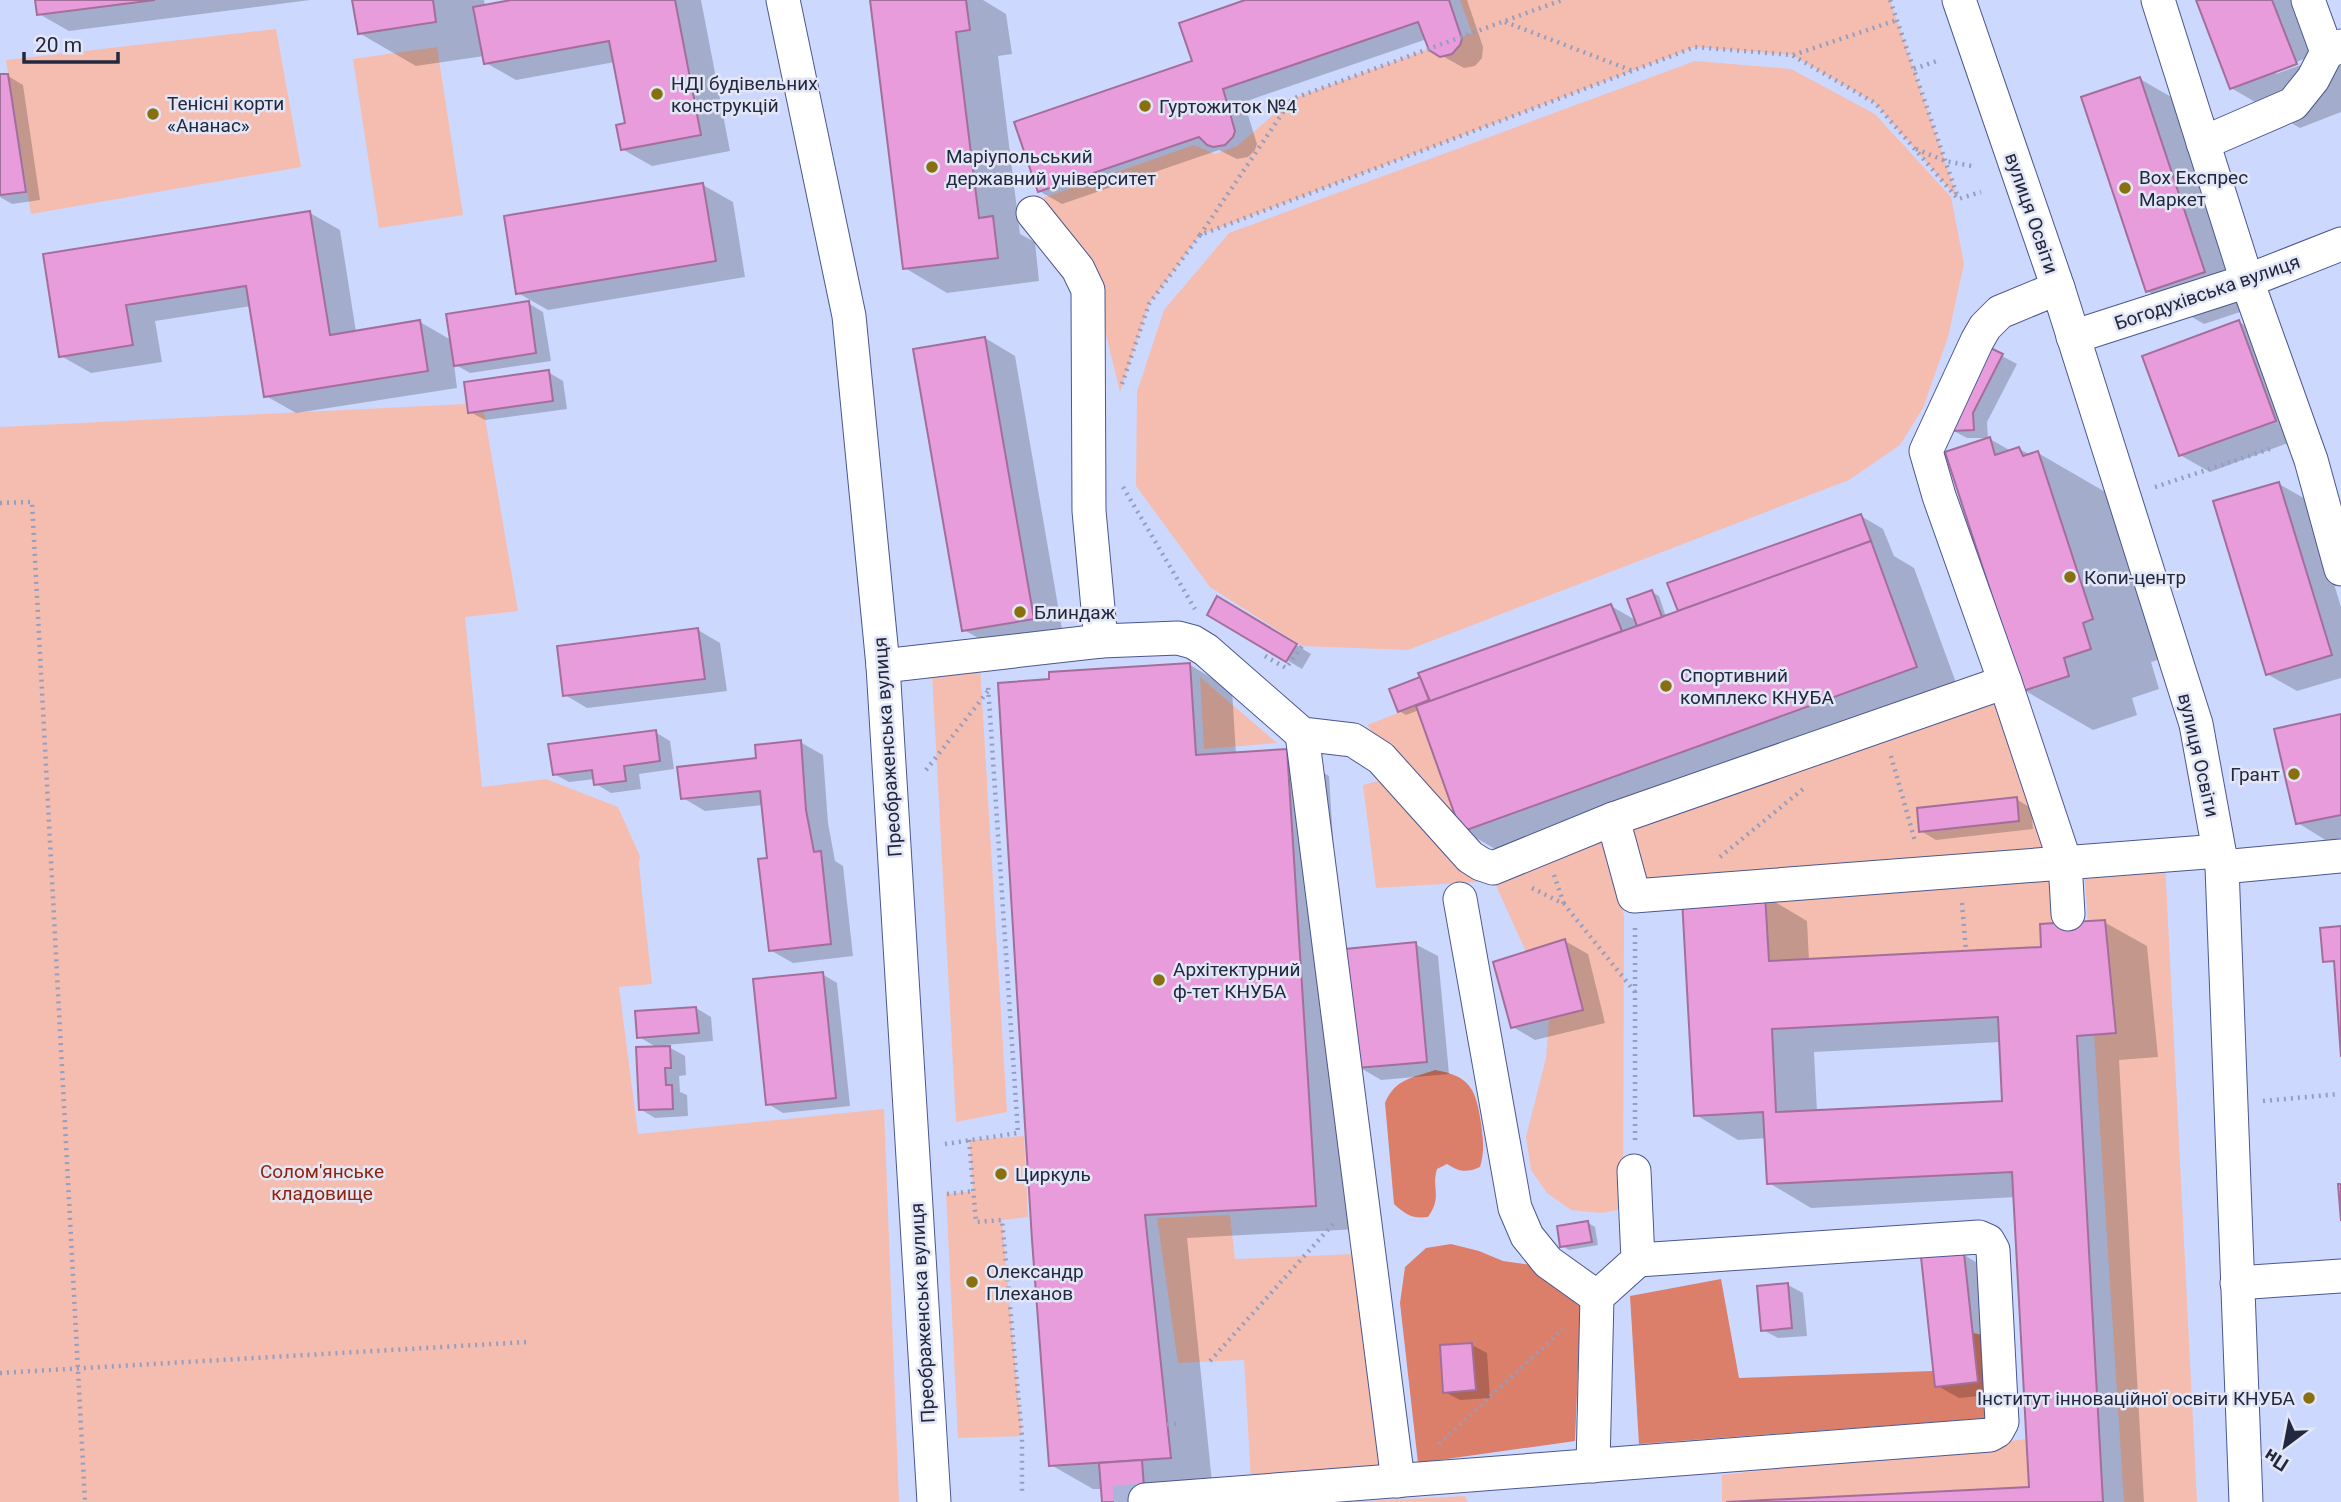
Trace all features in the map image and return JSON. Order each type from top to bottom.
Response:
[{"type":"street","name":"Преображенська вулиця","points":[[783,0],[849,316],[883,666],[934,1502]]},
{"type":"street","name":"вулиця Освіти","points":[[1959,0],[2058,288],[2196,724],[2221,859],[2246,1502]]},
{"type":"street","points":[[2158,0],[2247,281],[2303,439],[2341,569]]},
{"type":"street","points":[[2203,143],[2293,104],[2313,79],[2334,49],[2308,0]]},
{"type":"street","points":[[1033,213],[1078,269],[1088,290],[1088,511],[1101,641]]},
{"type":"street","name":"Богодухівська вулиця","points":[[2073,337],[2247,281],[2341,244]]},
{"type":"street","points":[[2058,288],[2000,312],[1992,318],[1977,341],[1926,451],[2066,872],[2068,914]]},
{"type":"street","points":[[883,666],[1101,641],[1178,638],[1193,642],[1206,650],[1302,734],[1353,740],[1381,758],[1469,857],[1493,868],[1613,818],[2005,682]]},
{"type":"street","points":[[1302,734],[1398,1481]]},
{"type":"street","points":[[1613,818],[1634,896],[1924,873],[1961,880],[2221,859],[2341,856]]},
{"type":"street","points":[[1460,899],[1515,1208],[1527,1237],[1548,1262],[1597,1297]]},
{"type":"street","points":[[1634,1171],[1638,1260]]},
{"type":"street","points":[[1145,1500],[1593,1466],[1990,1435],[1997,1431],[2002,1422],[1993,1250],[1988,1241],[1979,1237],[1638,1260],[1597,1297],[1593,1466]]},
{"type":"street","points":[[2237,1283],[2341,1276]]},
{"type":"path","points":[[1120,391],[1149,304],[1200,236],[1292,99],[1562,0]]},
{"type":"path","points":[[1890,0],[1958,199]]},
{"type":"path","points":[[1200,236],[1695,47],[1793,55],[1897,20]]},
{"type":"path","points":[[1504,21],[1633,71]]},
{"type":"path","points":[[1793,55],[1875,103],[1958,199]]},
{"type":"path","points":[[1914,69],[1937,61]]},
{"type":"path","points":[[1915,149],[1945,161],[1972,166]]},
{"type":"path","points":[[1958,199],[1981,192]]},
{"type":"path","points":[[2151,489],[2303,439]]},
{"type":"path","points":[[1123,475],[1123,488],[1200,618]]},
{"type":"path","points":[[0,503],[32,502],[85,1502]]},
{"type":"path","points":[[1264,656],[1286,668],[1301,646]]},
{"type":"path","points":[[944,1144],[1018,1133],[986,654]]},
{"type":"path","points":[[926,770],[989,690]]},
{"type":"path","points":[[1882,724],[1924,873]]},
{"type":"path","points":[[1720,857],[1806,786]]},
{"type":"path","points":[[1493,868],[1564,904],[1636,993]]},
{"type":"path","points":[[1961,880],[1966,951]]},
{"type":"path","points":[[1634,896],[1634,1171]]},
{"type":"path","points":[[2256,1102],[2339,1094]]},
{"type":"path","points":[[969,1140],[976,1222],[1002,1220],[1022,1436],[1022,1492]]},
{"type":"path","points":[[946,1194],[974,1191]]},
{"type":"path","points":[[1210,1361],[1361,1193]]},
{"type":"path","points":[[1438,1444],[1597,1297]]},
{"type":"path","points":[[0,1373],[527,1342]]},
{"type":"path","points":[[1167,1424],[1181,1424]]},
{"type":"green space","points":[[1460,0],[1890,0],[1958,199],[1875,103],[1792,55],[1695,47],[1200,235],[1149,304],[1120,392],[1092,278],[1040,199],[1194,145],[1215,154],[1237,146],[1292,99],[1472,33]]},
{"type":"green space","name":"Тенісні корти «Ананас»","points":[[276,29],[301,167],[31,214],[6,60]]},
{"type":"green space","points":[[437,47],[463,215],[379,228],[353,59]]},
{"type":"green space","points":[[1695,61],[1791,69],[1875,114],[1951,197],[1964,264],[1948,337],[1923,408],[1900,445],[1849,480],[1408,650],[1302,646],[1210,587],[1136,486],[1137,392],[1164,310],[1229,233]]},
{"type":"green space","name":"Солом'янське кладовище","points":[[465,404],[467,414],[484,412],[518,611],[465,617],[482,787],[546,779],[618,807],[640,856],[652,984],[619,987],[638,1134],[884,1109],[899,1502],[0,1502],[0,427]]},
{"type":"green space","points":[[980,667],[1007,1112],[956,1122],[932,673]]},
{"type":"green space","points":[[1200,677],[1277,743],[1204,749]]},
{"type":"green space","points":[[1994,698],[2043,851],[1641,886],[1629,824]]},
{"type":"green space","points":[[1416,706],[1456,815],[1435,810],[1367,725]]},
{"type":"green space","points":[[1389,778],[1460,860],[1608,836],[1624,916],[1623,1209],[1601,1213],[1571,1210],[1547,1193],[1531,1170],[1526,1137],[1546,1058],[1549,1019],[1583,1010],[1565,940],[1526,952],[1494,881],[1376,888],[1363,785]]},
{"type":"green space","points":[[2165,863],[2197,1502],[2124,1502],[2094,1035],[2116,1033],[2105,920],[2088,921],[2084,870]]},
{"type":"green space","points":[[2049,873],[2052,923],[2040,924],[2041,947],[1769,961],[1765,894]]},
{"type":"green space","points":[[1024,1136],[1028,1217],[1002,1220],[1022,1436],[958,1438],[946,1194],[973,1191],[969,1140]]},
{"type":"green space","points":[[1230,1215],[1235,1259],[1355,1254],[1382,1467],[1251,1480],[1244,1360],[1178,1363],[1157,1218]]},
{"type":"green space","points":[[2027,1439],[2029,1487],[1722,1502],[1722,1475]]},
{"type":"green space","points":[[1465,1496],[1468,1502],[1346,1502]]},
{"type":"shaded area","points":[[1435,1070],[1464,1080],[1473,1093],[1481,1123],[1483,1156],[1480,1167],[1475,1169],[1463,1171],[1447,1164],[1437,1169],[1436,1198],[1432,1210],[1428,1217],[1414,1217],[1394,1204],[1385,1103],[1399,1084]]},
{"type":"shaded area","points":[[1451,1244],[1503,1261],[1532,1265],[1581,1294],[1575,1441],[1418,1463],[1400,1303],[1405,1267],[1426,1248]]},
{"type":"shaded area","points":[[1721,1279],[1739,1378],[1933,1371],[1935,1387],[1978,1382],[1973,1333],[1990,1336],[1988,1418],[1639,1444],[1630,1296]]},
{"type":"building","points":[[35,0],[155,0],[37,15]]},
{"type":"building","points":[[352,0],[433,0],[436,22],[358,34]]},
{"type":"building","name":"НДІ будівельних конструкцій","points":[[511,0],[675,0],[701,135],[621,150],[616,125],[625,123],[609,41],[484,64],[473,7]]},
{"type":"building","name":"Маріупольський державний університет","points":[[870,0],[966,0],[970,30],[956,32],[979,218],[993,216],[998,258],[903,269]]},
{"type":"building","name":"Гуртожиток №4","points":[[1245,0],[1449,0],[1462,39],[1452,54],[1440,57],[1429,50],[1418,22],[1223,89],[1235,131],[1225,145],[1213,147],[1199,137],[1038,192],[1014,122],[1192,61],[1179,23]]},
{"type":"building","points":[[2196,0],[2272,0],[2297,64],[2230,89]]},
{"type":"building","points":[[0,74],[8,74],[26,192],[0,195]]},
{"type":"building","points":[[2140,77],[2205,272],[2146,292],[2081,97]]},
{"type":"building","points":[[703,183],[716,261],[516,294],[504,216]]},
{"type":"building","points":[[310,211],[330,335],[420,320],[428,371],[264,397],[246,286],[126,305],[133,345],[59,357],[43,254]]},
{"type":"building","points":[[529,301],[536,353],[454,366],[446,314]]},
{"type":"building","points":[[2239,320],[2276,421],[2179,456],[2142,356]]},
{"type":"building","points":[[985,337],[1034,619],[962,631],[913,349]]},
{"type":"building","points":[[1982,344],[2003,354],[1973,413],[1974,430],[1950,431]]},
{"type":"building","points":[[549,370],[553,401],[468,413],[464,382]]},
{"type":"building","points":[[1990,437],[1995,455],[2019,447],[2023,456],[2038,451],[2093,619],[2083,623],[2091,649],[2064,658],[2069,676],[2023,691],[1945,452]]},
{"type":"building","points":[[2279,482],[2332,655],[2266,675],[2213,501]]},
{"type":"building","points":[[1861,514],[1871,541],[1678,611],[1667,583]]},
{"type":"building","name":"Спортивний комплекс КНУБА","points":[[1871,541],[1917,667],[1461,832],[1416,706]]},
{"type":"building","points":[[1652,590],[1662,617],[1637,626],[1627,599]]},
{"type":"building","points":[[1217,596],[1297,644],[1286,662],[1207,615]]},
{"type":"building","points":[[1611,604],[1622,631],[1430,701],[1418,673]]},
{"type":"building","points":[[698,628],[705,679],[563,696],[557,646]]},
{"type":"building","name":"Архітектурний ф-тет КНУБА","points":[[1190,663],[1196,755],[1287,749],[1316,1206],[1145,1215],[1171,1458],[1049,1466],[1032,1240],[998,683],[1049,679],[1049,672]]},
{"type":"building","points":[[1420,677],[1429,700],[1398,712],[1389,689]]},
{"type":"building","points":[[2341,714],[2341,815],[2296,824],[2274,729]]},
{"type":"building","points":[[656,730],[660,761],[624,766],[626,781],[594,785],[592,770],[553,775],[548,744]]},
{"type":"building","points":[[801,740],[806,810],[814,852],[821,851],[831,944],[769,951],[758,859],[767,858],[760,791],[681,799],[677,767],[756,758],[755,745]]},
{"type":"building","points":[[2017,797],[2019,821],[1919,832],[1917,808]]},
{"type":"building","points":[[1765,894],[1769,961],[2041,947],[2040,924],[2105,920],[2116,1033],[2077,1036],[2103,1502],[1726,1502],[2029,1487],[2012,1172],[1767,1184],[1763,1112],[1694,1116],[1682,899]],"holes":[[[1998,1017],[2002,1101],[1776,1112],[1772,1029]]]},
{"type":"building","points":[[2341,926],[2341,1057],[2334,961],[2323,962],[2320,928]]},
{"type":"building","points":[[1565,939],[1583,1010],[1511,1028],[1493,962]]},
{"type":"building","points":[[1416,942],[1427,1062],[1357,1068],[1345,949]]},
{"type":"building","points":[[823,972],[836,1098],[766,1105],[753,979]]},
{"type":"building","points":[[696,1007],[699,1033],[637,1038],[635,1011]]},
{"type":"building","points":[[670,1046],[671,1068],[665,1068],[666,1085],[672,1085],[673,1109],[639,1110],[636,1047]]},
{"type":"building","points":[[2338,1184],[2341,1184],[2341,1221]]},
{"type":"building","points":[[1588,1221],[1592,1242],[1560,1247],[1557,1226]]},
{"type":"building","points":[[1964,1253],[1978,1382],[1935,1387],[1921,1257]]},
{"type":"building","points":[[1788,1283],[1792,1328],[1761,1331],[1757,1286]]},
{"type":"building","points":[[1472,1343],[1476,1390],[1443,1393],[1440,1345]]},
{"type":"building","points":[[1142,1460],[1145,1502],[1102,1502],[1099,1463]]},
{"type":"tunnel","points":[[1114,1502],[1145,1500]]},
{"type":"place","name":"НДІ будівельних конструкцій","points":[[657,94]]},
{"type":"place","name":"Гуртожиток №4","points":[[1145,106]]},
{"type":"place","name":"Тенісні корти «Ананас»","points":[[153,114]]},
{"type":"place","name":"Маріупольський державний університет","points":[[932,167]]},
{"type":"place","name":"Box Експрес Маркет","points":[[2125,188]]},
{"type":"place","name":"Копи-центр","points":[[2070,577]]},
{"type":"place","name":"Блиндаж","points":[[1020,612]]},
{"type":"place","name":"Спортивний комплекс КНУБА","points":[[1666,686]]},
{"type":"place","name":"Грант","points":[[2294,774]]},
{"type":"place","name":"Архітектурний ф-тет КНУБА","points":[[1159,980]]},
{"type":"place","name":"Циркуль","points":[[1001,1174]]},
{"type":"place","name":"Олександр Плеханов","points":[[972,1282]]},
{"type":"place","name":"Інститут інноваційної освіти КНУБА","points":[[2309,1398]]}]
